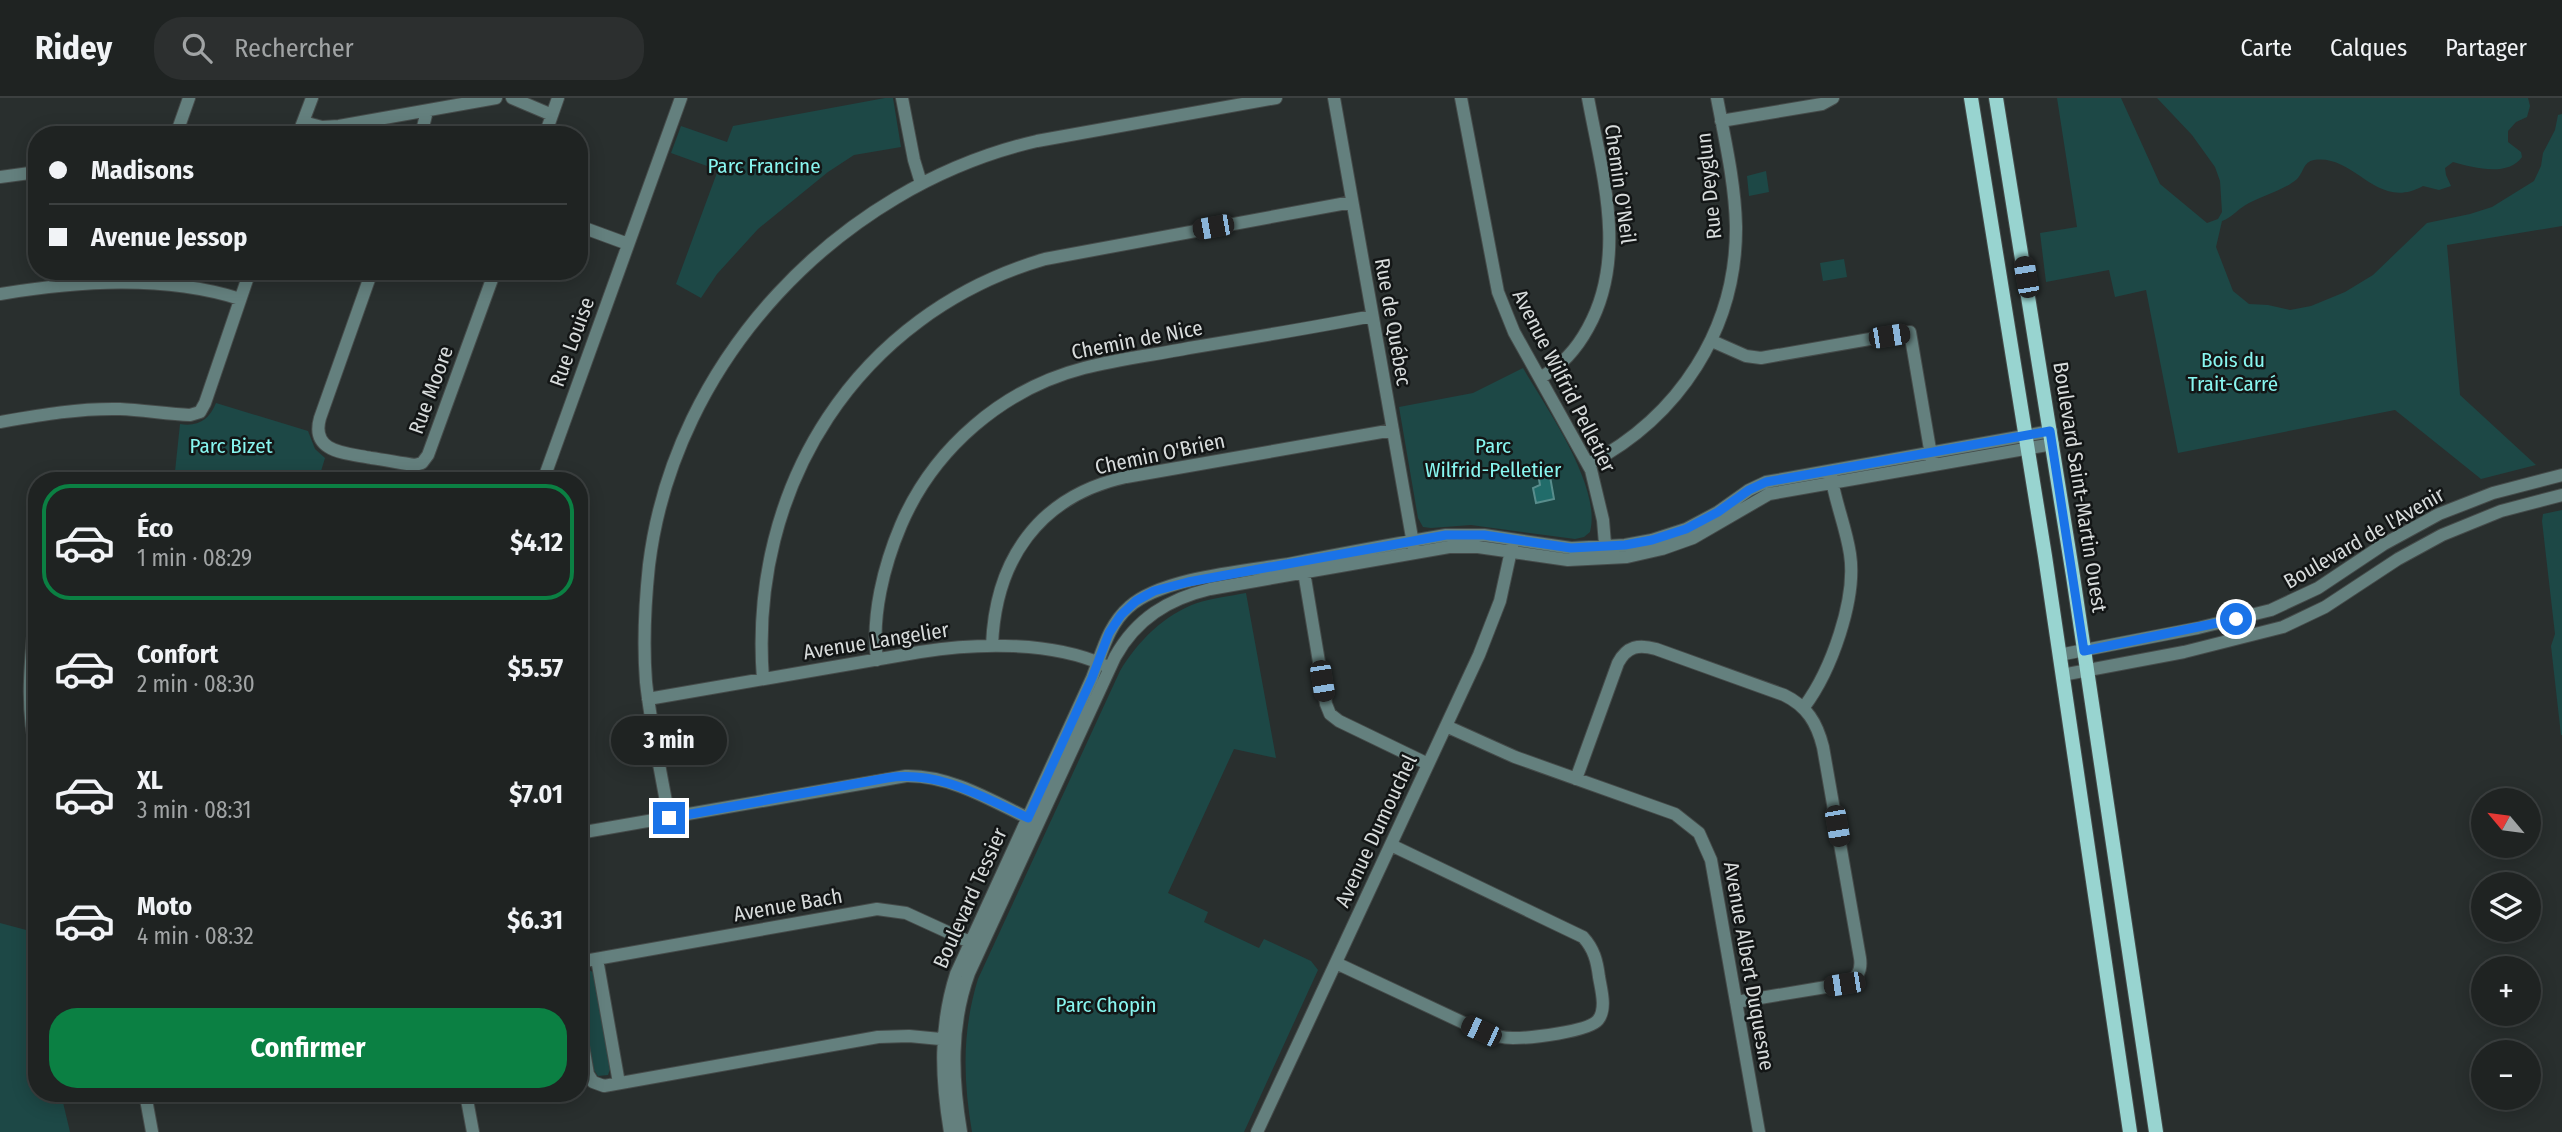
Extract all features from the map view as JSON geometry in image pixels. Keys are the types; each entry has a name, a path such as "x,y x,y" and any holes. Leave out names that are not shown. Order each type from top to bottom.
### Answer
{"main road":[{"path":"1971,98 2027,442 2130,1132"},
{"name":"Boulevard Saint-Martin Ouest","path":"1996,98 2052,437 2155,1132"}],"street":[{"path":"179,126 189,98"},
{"path":"302,126 312,98"},
{"path":"339,126 496,98"},
{"path":"512,98 552,115"},
{"path":"548,126 558,98"},
{"name":"Rue Louise","path":"546,472 681,98"},
{"path":"902,98 921,184"},
{"path":"669,818 649,699 645,640 652,548 673,466 706,392 748,330 800,271 847,230 921,184 980,159 1026,144 1276,98"},
{"name":"Rue de Québec","path":"1334,98 1414,547"},
{"name":"Avenue Wilfrid Pelletier","path":"1461,98 1494,281 1509,321 1589,464 1596,487 1606,553"},
{"name":"Chemin O'Neil","path":"1540,377 1561,364 1581,341 1600,303 1609,263 1610,221 1588,98"},
{"name":"Rue Deyglun","path":"1589,464 1625,442 1667,406 1690,378 1712,341 1728,293 1735,239 1733,195 1717,98"},
{"path":"1721,121 1822,104 1833,98"},
{"path":"423,126 427,111"},
{"path":"0,177 28,173"},
{"path":"763,679 761,622 764,583 775,532 792,483 808,448 836,405 869,365 908,330 939,307 973,288 1045,259 1352,202"},
{"path":"588,229 628,244"},
{"path":"0,294 104,280"},
{"path":"145,280 240,299"},
{"path":"0,422 46,414 94,410 142,410 190,415 200,411 247,280"},
{"name":"Rue Moore","path":"369,280 318,426 322,442 340,452 411,465 419,465 424,461 492,280"},
{"name":"Chemin de Nice","path":"877,660 877,628 883,582 903,521 936,466 962,437 991,412 1035,386 1083,368 1372,316"},
{"path":"1712,341 1746,356 1761,358 1910,332 1932,459"},
{"name":"Chemin O'Brien","path":"992,646 998,592 1014,555 1038,523 1078,493 1126,477 1393,429"},
{"name":"Boulevard Tessier","path":"950,1132 943,1080 949,1040 952,985 1033,821 1104,665 1109,633 1121,615 1136,601 1154,591 1197,580 1414,547 1571,548 1641,554 1673,546 1713,528 1763,497 1832,477 2052,437"},
{"name":"Boulevard de l'Avenir","path":"2059,655 2230,621 2283,606 2326,583 2402,534 2448,510 2501,490 2562,475"},
{"path":"1804,707 1844,623 1850,597 1850,552 1836,504 1832,477"},
{"name":"Boulevard de l'Avenir","path":"2062,675 2230,642 2283,627 2325,607 2398,559 2442,535 2501,511 2562,495"},
{"name":"Boulevard Tessier","path":"1104,665 1136,627 1154,612 1178,598 1414,547"},
{"name":"Avenue Dumouchel","path":"1257,1132 1488,632 1500,601 1512,547"},
{"path":"1304,572 1326,704 1330,714 1339,721 1428,764"},
{"name":"Avenue Langelier","path":"649,699 936,649 992,646 1051,651 1104,665"},
{"path":"1576,779 1618,663 1623,654 1631,648 1640,646 1656,649 1784,695 1804,707 1815,722 1823,747 1861,968 1856,977 1847,984 1736,1002"},
{"name":"Avenue Albert Duquesne","path":"1446,726 1489,746 1675,814 1699,833 1711,860 1759,1132"},
{"path":"588,832 887,778 914,776 949,782 1033,821"},
{"path":"1336,963 1499,1037 1518,1038 1578,1029 1592,1025 1600,1016 1602,1002 1595,955 1583,937 1391,845"},
{"name":"Avenue Bach","path":"588,960 877,909 906,913 974,944"},
{"path":"597,959 619,1083"},
{"path":"588,1066 591,1080 598,1085 870,1038 909,1036 949,1040"},
{"name":"Boulevard Tessier","path":"949,1040 961,1132"},
{"path":"146,1102 152,1132"},
{"path":"467,1102 473,1132"}],"green space":[{"name":"Parc Francine","path":"893,98 901,147 854,155 828,172 758,229 717,274 701,298 676,284 718,170 671,153 681,126 727,142 733,126"},
{"name":"Bois du Trait-Carré","path":"2057,98 2121,98 2160,184 2207,223 2218,219 2222,212 2220,181 2215,167 2192,135 2157,98 2528,98 2530,106 2527,117 2516,122 2508,131 2508,142 2521,152 2522,157 2508,167 2490,169 2453,162 2445,168 2451,186 2439,190 2423,186 2407,192 2392,192 2379,188 2342,165 2329,160 2314,160 2308,163 2292,183 2250,203 2222,221 2216,247 2233,291 2249,304 2290,310 2311,306 2345,292 2373,275 2427,223 2492,207 2534,181 2543,153 2555,130 2558,115 2562,114 2562,226 2447,245 2460,395 2536,465 2481,479 2395,410 2178,453 2146,290 2115,297 2109,270 2046,282 2040,233 2077,227"},
{"path":"1766,171 1769,192 1749,196 1747,176"},
{"path":"1844,259 1847,277 1823,281 1820,263"},
{"name":"Parc Wilfrid-Pelletier","path":"1523,368 1580,470 1592,513 1590,532 1575,539 1471,525 1423,527 1418,518 1399,407 1473,393"},
{"name":"Parc Bizet","path":"216,403 308,431 315,449 325,458 321,472 175,472 180,424 197,423 210,414"},
{"path":"2562,510 2561,735 2551,646 2555,634 2542,521 2543,514"},
{"name":"Parc Chopin","path":"1246,593 1276,758 1234,749 1168,893 1208,912 1204,922 1259,948 1264,939 1311,961 1318,970 1244,1132 972,1132 966,1055 969,1017 978,979 1120,671 1143,640 1174,614 1197,603"},
{"path":"0,923 28,930 28,1102 63,1102 70,1132 0,1132"},
{"path":"588,970 593,972 610,1069 608,1075 598,1076 594,1070 588,1036"}],"shaded area":[{"path":"1548,465 1554,499 1536,503 1533,488 1540,485 1537,468"}],"route":[{"path":"669,818 897,776 914,776 949,782 1028,818 1092,678 1112,627 1130,605 1154,591 1197,580 1446,535 1484,535 1583,549 1652,540 1697,524 1766,482 2050,431 2084,651 2236,619"}]}
